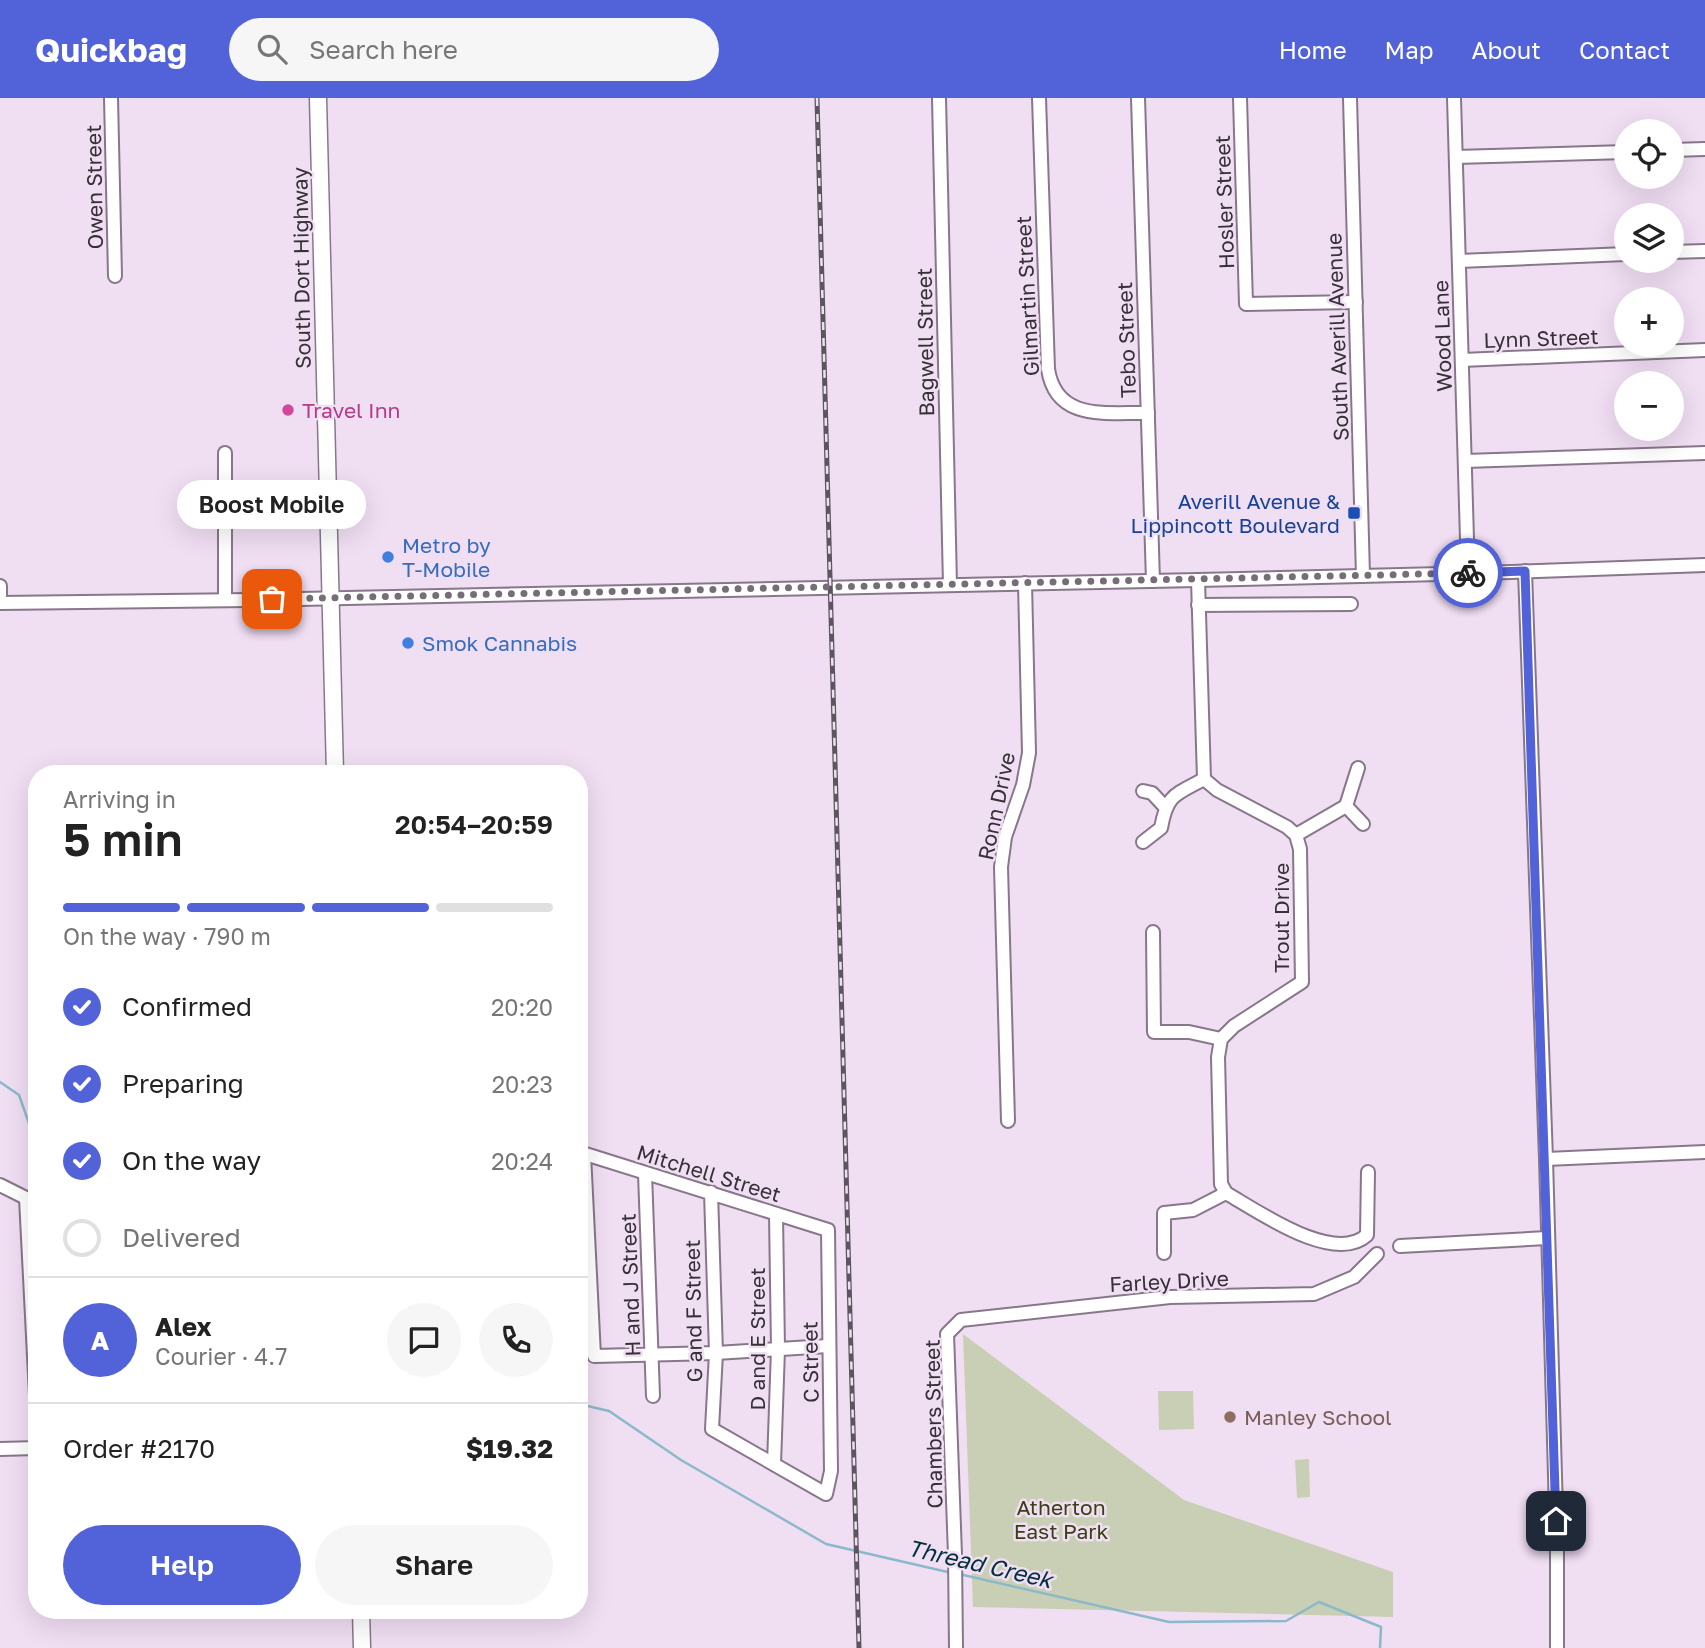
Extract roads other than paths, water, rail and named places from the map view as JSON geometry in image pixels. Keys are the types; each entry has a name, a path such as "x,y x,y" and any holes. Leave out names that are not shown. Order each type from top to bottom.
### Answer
{"main road":[{"name":"South Dort Highway","path":"318,98 335,765"},
{"path":"361,1619 362,1648"}],"street":[{"name":"Owen Street","path":"111,98 115,276"},
{"name":"Bagwell Street","path":"939,98 950,585"},
{"name":"Gilmartin Street","path":"1039,98 1048,369 1051,385 1060,397 1078,408 1096,413 1148,413"},
{"name":"Tebo Street","path":"1138,98 1153,580"},
{"name":"Hosler Street","path":"1240,98 1246,304 1356,302"},
{"name":"South Averill Avenue","path":"1350,98 1363,576"},
{"name":"Wood Lane","path":"1454,98 1468,573"},
{"path":"1684,150 1705,149"},
{"path":"1456,158 1614,152"},
{"path":"1684,252 1705,251"},
{"path":"1459,261 1614,255"},
{"name":"Lynn Street","path":"1462,360 1705,350"},
{"path":"225,453 225,600"},
{"path":"1465,461 1705,453"},
{"path":"0,586 0,603 1198,580 1705,565"},
{"path":"1525,571 1546,1159 1557,1546 1557,1648"},
{"path":"1143,842 1161,828 1167,803 1204,779 1198,580"},
{"name":"Ronn Drive","path":"1007,1121 1001,867 1005,837 1023,785 1029,753 1025,583"},
{"path":"1198,606 1351,604"},
{"path":"1296,835 1346,806 1358,768"},
{"name":"Trout Drive","path":"1204,779 1217,790 1287,827 1296,835 1300,849 1302,982 1234,1026 1221,1039"},
{"path":"1143,791 1152,793 1167,803"},
{"path":"1346,806 1363,824"},
{"path":"1153,932 1154,1032 1189,1032 1221,1039 1218,1057 1221,1184 1226,1194 1294,1231 1323,1243 1341,1245 1359,1242 1367,1235 1368,1172"},
{"path":"1546,1159 1705,1152"},
{"name":"Mitchell Street","path":"588,1155 828,1230"},
{"name":"H and J Street","path":"645,1173 653,1396"},
{"path":"0,1185 26,1198 28,1237"},
{"name":"G and F Street","path":"711,1192 716,1353 712,1429 774,1464"},
{"path":"1164,1253 1164,1213 1193,1210 1226,1194"},
{"name":"D and E Street","path":"774,1464 778,1349 776,1214"},
{"name":"C Street","path":"774,1464 826,1494 831,1471 828,1230"},
{"path":"1400,1246 1547,1238"},
{"name":"Farley Drive","path":"953,1325 961,1320 1170,1297 1314,1294 1354,1276 1377,1254"},
{"path":"588,1262 594,1356 716,1353 828,1346"},
{"name":"Chambers Street","path":"953,1325 947,1334 956,1648"},
{"path":"0,1449 28,1448"}],"waterway":[{"name":"Thread Creek","path":"0,1082 19,1095 28,1120"},
{"name":"Thread Creek","path":"588,1406 609,1411 681,1460 826,1544 952,1573"},
{"name":"Thread Creek","path":"959,1574 1169,1622 1286,1621 1319,1602 1381,1627 1380,1648"}],"railway":[{"path":"817,98 859,1648"}],"place":[{"name":"Travel Inn","path":"288,410"},
{"name":"Averill Avenue & Lippincott Boulevard","path":"1354,513"},
{"name":"Metro by T-Mobile","path":"388,557"},
{"name":"Boost Mobile","path":"272,599"},
{"name":"Smok Cannabis","path":"408,643"},
{"name":"Manley School","path":"1230,1417"}],"park label":[{"name":"Atherton East Park","path":"1061,1519"}]}
